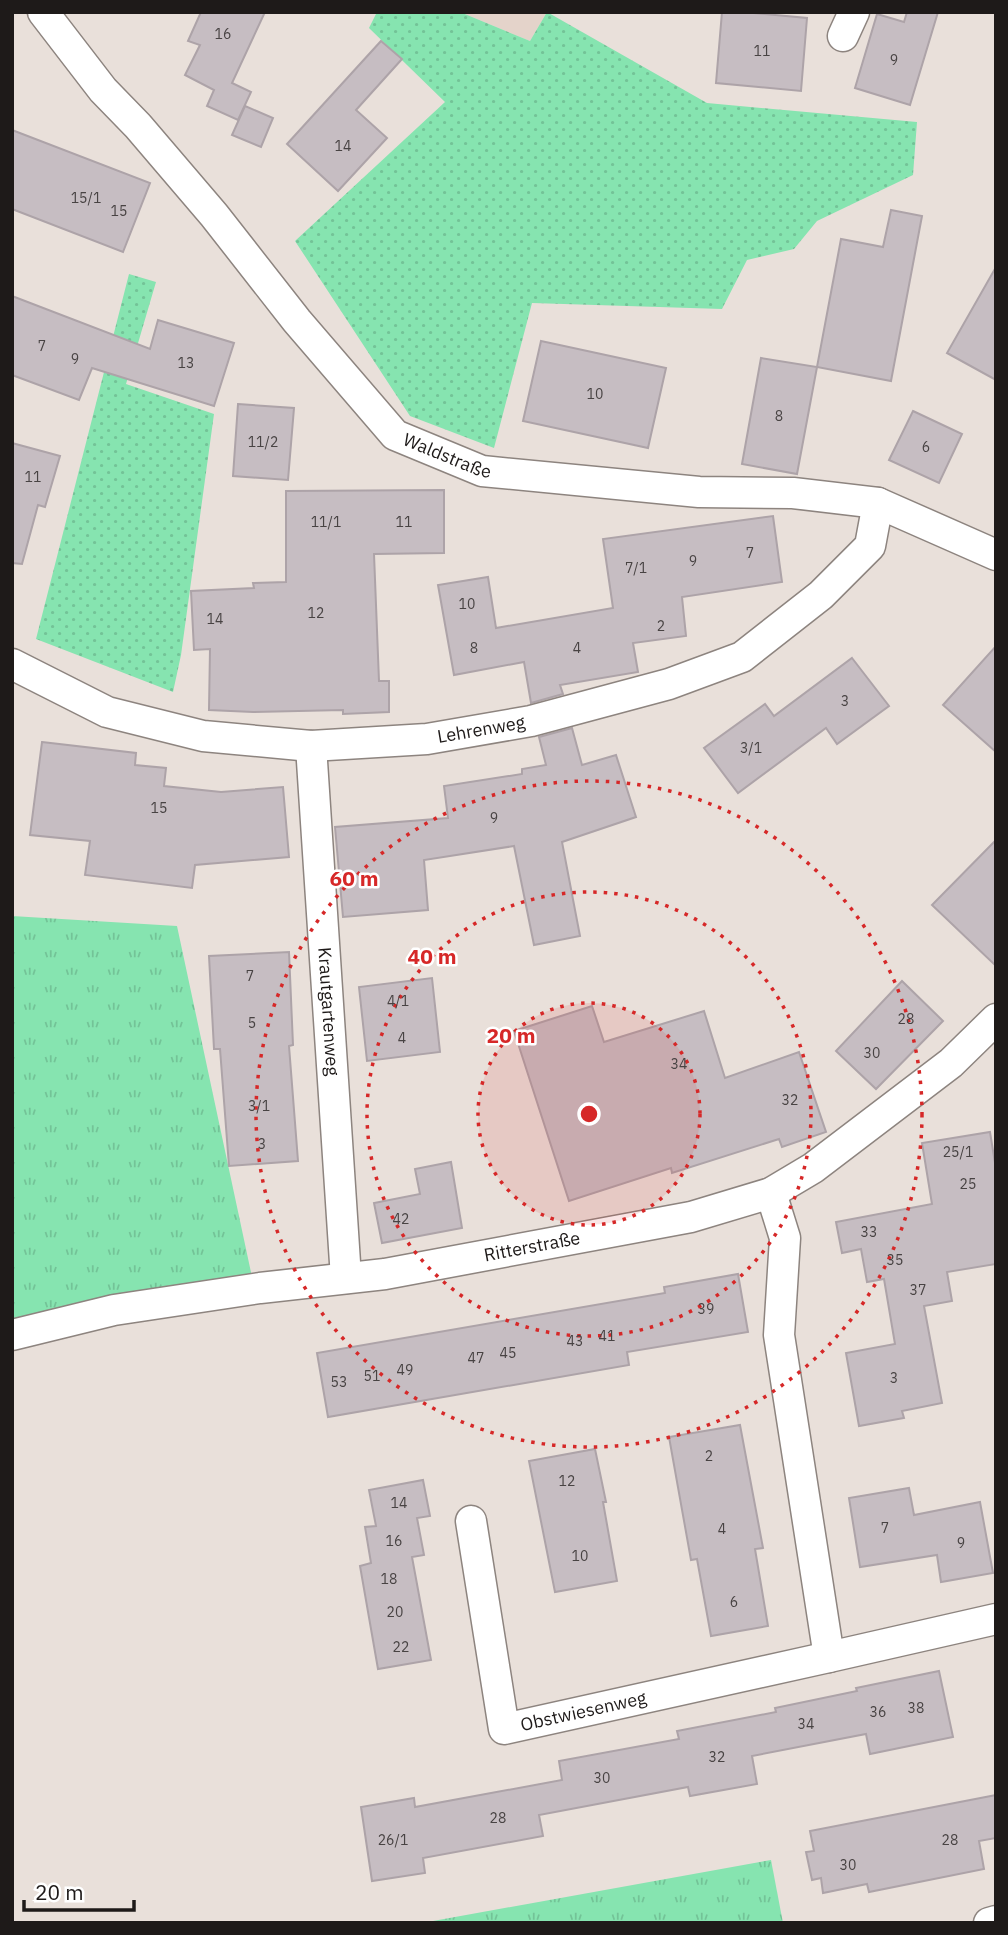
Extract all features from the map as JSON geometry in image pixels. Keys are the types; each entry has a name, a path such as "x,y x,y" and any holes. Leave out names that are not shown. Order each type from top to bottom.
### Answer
{"street":[{"name":"Waldstraße","path":"43,12 103,90 197,195 297,321 395,435 482,471 699,492 793,493 878,503 996,555"},
{"name":"Lehrenweg","path":"12,664 107,712 203,736 311,746 427,739 531,721 669,684 742,657 821,595 870,545 878,503"},
{"name":"Krautgartenweg","path":"311,746 346,1278"},
{"name":"Ritterstraße","path":"12,1335 114,1310 260,1288 385,1274 691,1217 771,1192 813,1168 951,1063 996,1019"},
{"path":"771,1192 785,1238 779,1335 829,1657"},
{"name":"Obstwiesenweg","path":"471,1521 504,1729 996,1619"},
{"path":"989,1923 996,1921"}],"shaded area":[{"path":"460,12 547,12 530,41"}],"green space":[{"path":"377,12 460,12 530,41 547,12 707,103 917,122 913,175 817,221 794,249 747,260 722,309 532,303 494,448 410,416 295,241 445,102 369,28"},
{"path":"129,274 156,282 126,384 214,414 181,655 173,692 36,639"},
{"path":"12,916 177,926 252,1277 112,1296 12,1320"},
{"path":"771,1860 783,1923 422,1923"}],"building":[{"path":"201,12 265,12 232,83 251,92 238,120 207,106 214,90 185,75 200,45 188,41"},
{"path":"722,12 807,18 801,91 716,83"},
{"path":"907,12 938,12 910,105 855,88 877,14 904,22"},
{"path":"381,41 402,59 356,110 387,138 338,191 287,144"},
{"path":"245,106 273,118 261,147 232,135"},
{"path":"12,130 150,183 123,252 12,209"},
{"path":"891,210 922,216 891,381 817,367 841,239 883,247"},
{"path":"996,267 996,380 947,353"},
{"path":"12,296 150,349 158,320 234,343 214,406 92,368 79,400 12,375"},
{"path":"541,341 666,368 648,448 523,421"},
{"path":"761,358 817,367 797,474 742,464"},
{"path":"238,404 294,408 288,480 233,476"},
{"path":"913,411 962,434 939,483 889,460"},
{"path":"12,443 60,456 45,507 38,505 22,564 12,563"},
{"path":"444,490 444,553 374,554 379,681 389,681 389,712 343,714 343,710 209,710 210,649 194,650 191,591 254,588 253,583 286,582 286,491"},
{"path":"773,516 782,582 682,597 686,636 633,643 638,672 560,685 563,694 531,703 524,662 454,675 438,585 488,577 496,628 613,608 603,539"},
{"path":"996,646 996,752 943,705"},
{"path":"852,658 889,706 837,744 826,728 738,793 704,748 765,704 774,716"},
{"path":"572,728 582,765 616,755 636,817 562,842 580,936 534,945 514,846 424,860 428,910 343,917 335,827 448,818 444,786 522,774 522,769 546,765 539,737"},
{"path":"42,742 136,753 135,765 166,768 164,786 221,792 283,787 289,857 195,865 192,888 85,875 90,841 30,835"},
{"path":"996,840 996,966 932,905"},
{"path":"289,952 293,1045 289,1046 298,1161 229,1166 220,1049 214,1049 209,956"},
{"path":"432,978 440,1052 367,1061 359,987"},
{"path":"902,981 943,1021 876,1089 836,1051"},
{"path":"592,1006 604,1042 704,1011 725,1078 799,1052 826,1132 782,1147 779,1139 672,1173 671,1168 569,1201 514,1031"},
{"path":"990,1132 996,1169 996,1264 947,1272 952,1301 924,1306 942,1403 902,1411 904,1418 859,1426 846,1353 895,1344 884,1279 867,1282 861,1249 842,1253 836,1222 932,1204 922,1143"},
{"path":"451,1162 462,1228 382,1243 374,1203 420,1194 415,1169"},
{"path":"738,1274 748,1332 627,1352 629,1365 328,1417 317,1353 665,1293 664,1287"},
{"path":"740,1425 763,1548 755,1549 768,1626 711,1636 697,1559 691,1560 669,1437"},
{"path":"595,1449 606,1502 603,1502 617,1581 555,1592 529,1461"},
{"path":"423,1480 430,1516 417,1518 424,1555 412,1557 431,1660 378,1669 360,1566 371,1563 365,1527 376,1526 369,1490"},
{"path":"909,1488 914,1515 980,1502 993,1573 941,1582 937,1555 860,1567 849,1498"},
{"path":"939,1671 953,1737 870,1754 866,1734 752,1756 757,1784 690,1796 688,1787 539,1815 543,1836 423,1858 425,1873 372,1881 361,1807 414,1798 415,1807 562,1780 559,1761 679,1739 677,1731 776,1712 775,1708"},
{"path":"996,1795 996,1838 979,1841 984,1869 869,1892 867,1884 823,1893 821,1878 812,1880 806,1852 814,1851 810,1831"}]}
